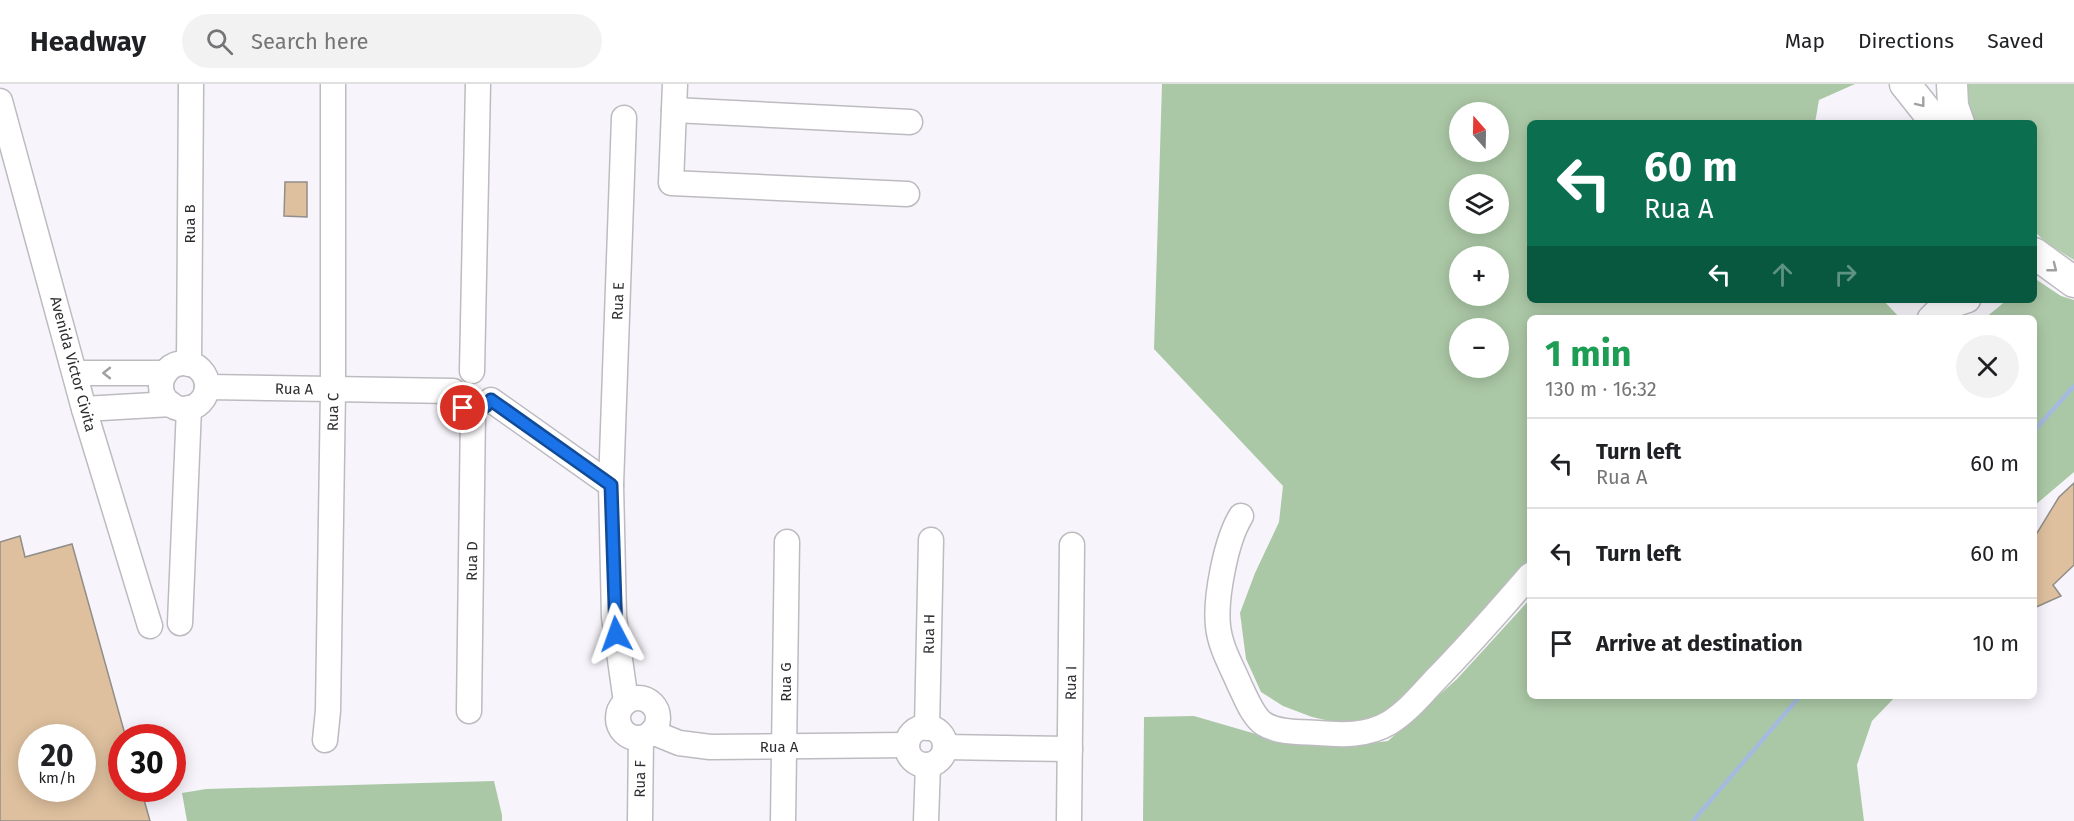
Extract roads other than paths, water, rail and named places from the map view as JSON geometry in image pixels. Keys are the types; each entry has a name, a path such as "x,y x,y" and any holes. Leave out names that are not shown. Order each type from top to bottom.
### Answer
{"main road":[{"path":"1905,84 1934,120"},
{"path":"1953,84 1953,106 1958,120"},
{"path":"2037,255 2074,282"}],"street":[{"name":"Rua B","path":"189,364 191,84"},
{"name":"Rua C","path":"325,740 328,711 333,390 333,84"},
{"path":"472,371 478,84"},
{"path":"675,84 671,183 907,194"},
{"name":"Avenida Victor Civita","path":"0,101 84,409 150,626"},
{"path":"674,110 910,122"},
{"name":"Rua E","path":"611,485 624,118"},
{"path":"1933,315 1938,310 1959,303"},
{"path":"84,409 180,406 200,402 207,387 204,375 189,364 176,364 165,373 161,385 164,397 180,406"},
{"path":"482,406 493,389 488,378 484,374 472,371 461,375 453,391 458,405 482,406 611,485"},
{"path":"76,373 165,373"},
{"name":"Rua A","path":"207,387 453,391"},
{"path":"180,406 180,624"},
{"name":"Rua D","path":"469,711 482,406"},
{"name":"Rua A","path":"611,485 614,617 626,702 618,713 620,726 628,735 646,735 710,747 907,745"},
{"path":"1241,516 1233,529 1226,557 1218,607 1218,626 1230,664 1256,715 1264,724 1280,729 1341,735 1366,732 1388,724 1408,708 1456,659 1527,578"},
{"name":"Rua H","path":"927,728 931,540"},
{"name":"Rua G","path":"783,821 787,542"},
{"name":"Rua I","path":"1069,821 1072,545"},
{"path":"927,728 933,729 942,736 945,747 938,761 922,765 913,760 907,750 907,745 912,734 927,728"},
{"name":"Rua F","path":"640,821 646,735"},
{"path":"945,747 1070,749"},
{"path":"926,821 928,765"}],"waterway":[{"path":"2037,428 2074,386"},
{"path":"1693,821 1797,699"}]}
